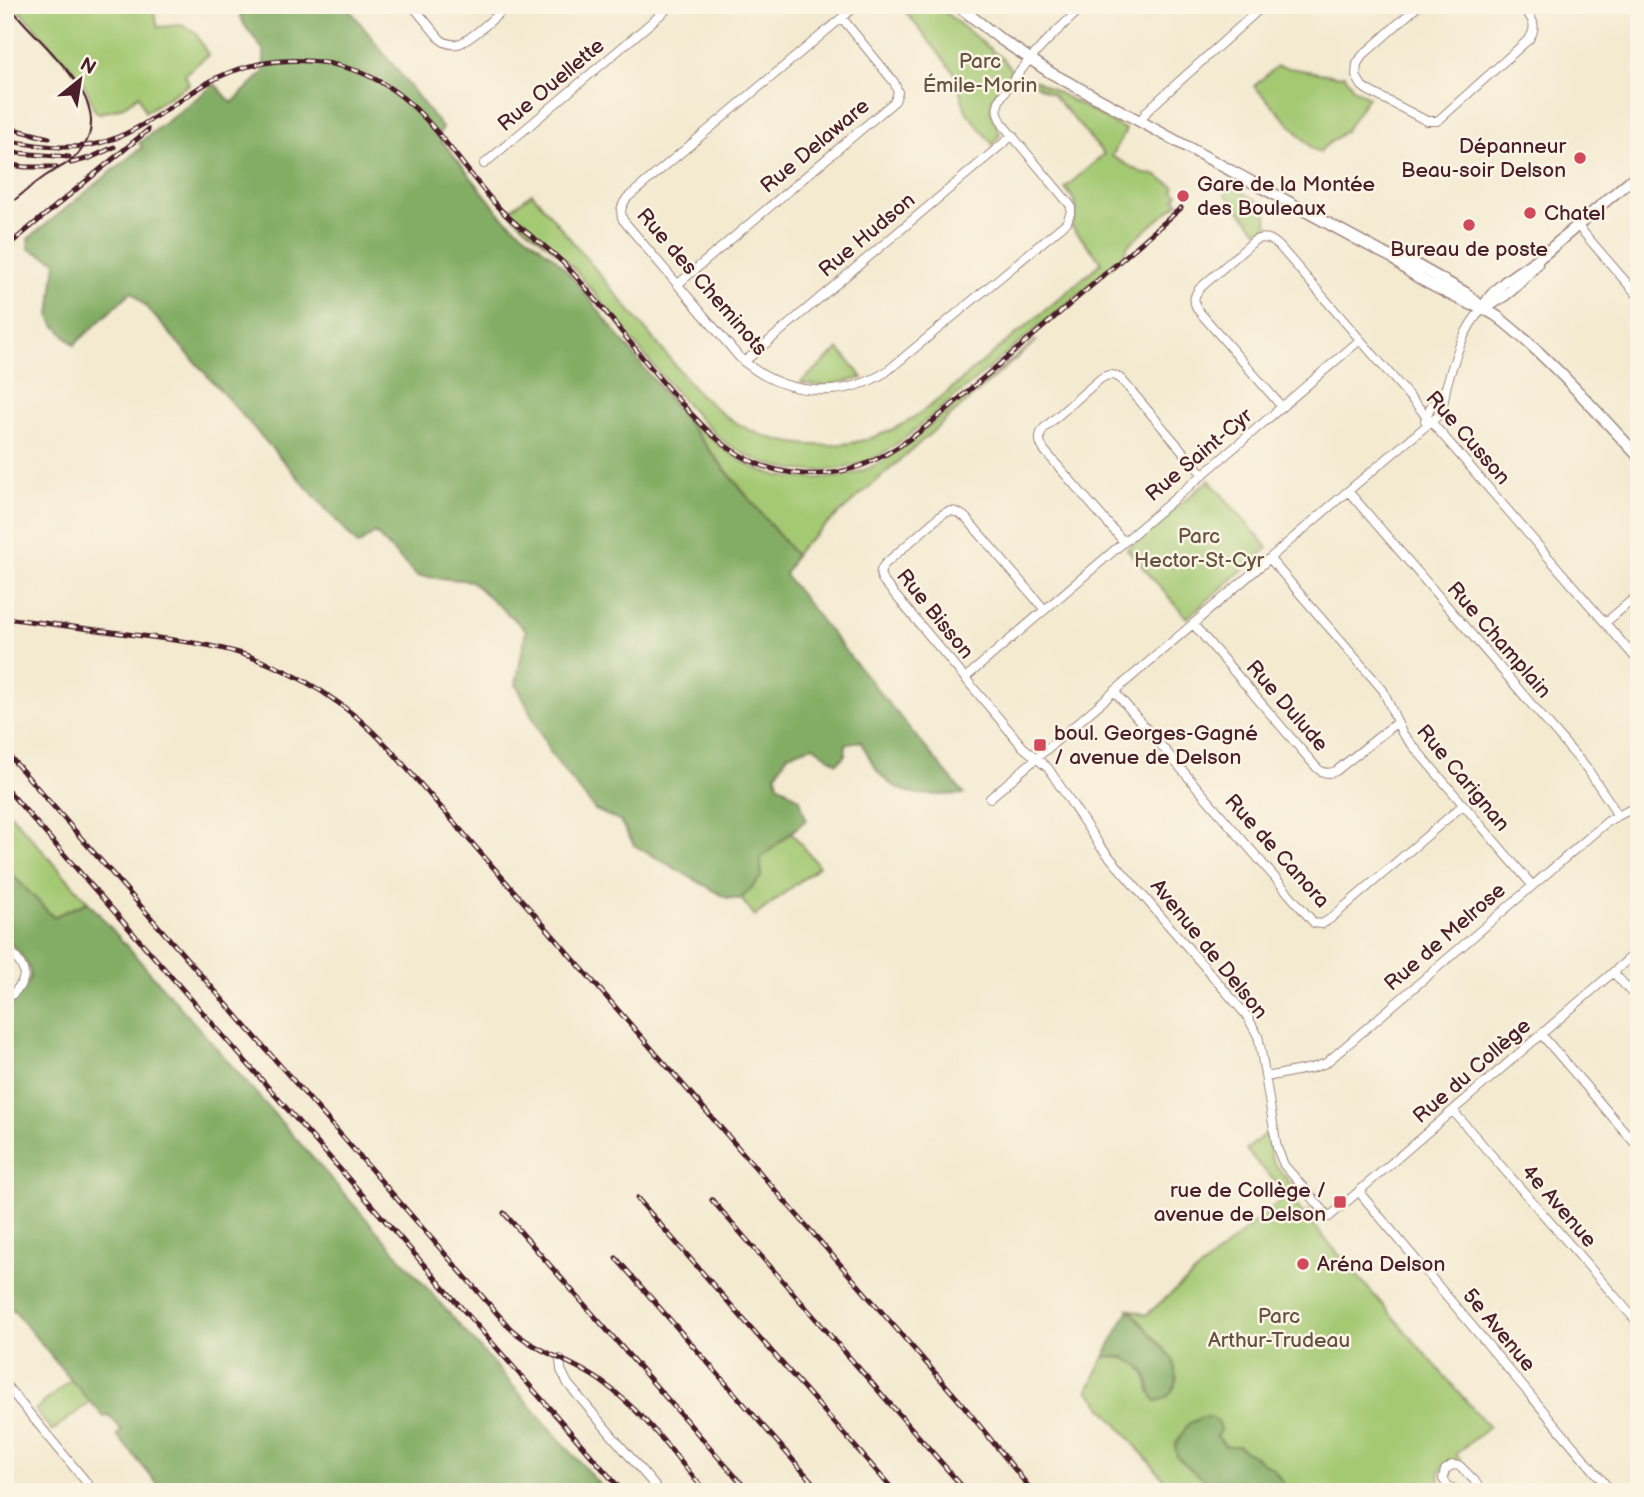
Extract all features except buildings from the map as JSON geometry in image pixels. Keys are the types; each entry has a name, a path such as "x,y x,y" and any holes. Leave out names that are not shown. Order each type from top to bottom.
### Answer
{"street":[{"path":"412,5 440,39 453,44 467,40 508,5"},
{"name":"Rue Ouellette","path":"484,163 672,5"},
{"name":"Rue des Cheminots","path":"858,5 624,202 621,212 623,219 744,362 778,383 801,389 834,390 867,382 896,365 1070,217 1071,206 1001,120 997,108 1001,96 1029,59"},
{"path":"957,5 1029,59 1078,88 1393,258 1413,264 1466,292 1551,364 1639,457"},
{"path":"1029,59 1085,5"},
{"path":"1140,122 1147,111 1264,5"},
{"path":"1419,5 1362,56 1357,64 1356,76 1367,90 1432,122 1441,118 1529,39 1535,28 1534,22 1521,5"},
{"name":"Rue Delaware","path":"678,284 895,101 898,92 894,82 842,18"},
{"name":"Rue Hudson","path":"744,362 1013,135"},
{"path":"990,798 1421,429 1429,419 1441,412 1446,387 1466,331 1488,297 1515,274 1545,254 1639,173"},
{"path":"1577,225 1639,297"},
{"name":"Rue Cusson","path":"1282,407 1194,303 1195,293 1199,289 1260,238 1269,238 1276,243 1639,662"},
{"name":"Rue Saint-Cyr","path":"965,678 1360,340"},
{"path":"1124,542 1044,450 1040,441 1044,428 1100,379 1115,375 1122,380 1203,475"},
{"name":"Rue Champlain","path":"1348,491 1588,770 1617,816"},
{"name":"Rue Bisson","path":"1037,758 1026,749 965,678 880,574 886,563 949,510 963,515 1045,610"},
{"name":"Rue Carignan","path":"1270,559 1383,690 1402,733 1532,885"},
{"path":"1605,623 1639,594"},
{"name":"Rue Dulude","path":"1194,624 1324,773 1336,771 1396,723"},
{"name":"Rue de Canora","path":"1114,691 1314,923 1322,924 1331,919 1463,805"},
{"name":"Avenue de Delson","path":"1037,758 1048,768 1100,846 1247,1016 1258,1036 1280,1157 1329,1217"},
{"name":"Rue de Melrose","path":"1266,1077 1326,1063 1608,821 1639,805"},
{"path":"5,945 20,963 24,976 19,988 5,1001"},
{"name":"Rue du Collège","path":"1329,1217 1639,950"},
{"path":"1614,972 1639,1001"},
{"path":"1541,1034 1639,1148"},
{"name":"4e Avenue","path":"1453,1111 1639,1324"},
{"name":"5e Avenue","path":"1359,1192 1612,1492"},
{"path":"560,1359 561,1370 568,1384 660,1492"},
{"path":"5,1384 88,1484 90,1492"}],"green space":[{"path":"14,5 152,5 158,27 182,25 195,32 208,55 185,74 189,84 145,112 139,95 120,108 98,113 93,108 81,78"},
{"path":"252,5 346,5 443,129 437,135 502,216 556,259 572,277 795,555 785,575 964,794 919,794 898,788 880,774 860,741 846,744 845,755 837,763 813,746 788,754 776,774 778,784 800,799 806,820 761,858 761,877 741,899 727,898 634,845 620,821 595,810 551,754 516,684 526,630 471,581 417,576 375,533 358,545 132,291 74,345 53,323 50,316 56,261 29,249 28,239 142,147 139,143 215,84 232,103 264,72 264,51 240,16"},
{"name":"Parc Émile-Morin","path":"900,5 936,5 1003,59 1012,71 992,101 992,115 1000,134 993,145 966,111 954,72"},
{"path":"1277,66 1345,75 1352,87 1368,97 1345,131 1320,153 1312,148 1254,86"},
{"path":"1025,79 1037,81 1126,130 1112,156 1175,187 1173,191 1178,194 1175,199 1179,202 1128,245 1122,258 904,439 873,459 850,467 795,470 759,461 726,443 702,422 667,383 576,271 509,211 532,193 699,394 728,418 747,429 789,442 834,445 856,442 897,427 921,412 1102,262 1071,226 1076,215 1076,206 1065,188 1104,154 1053,95"},
{"path":"1218,181 1261,203 1267,214 1268,229 1257,230 1225,194 1231,188"},
{"path":"1037,340 795,555 650,376 704,432 751,466 785,477 845,476 864,470 893,455"},
{"path":"839,349 863,378 824,386 800,383"},
{"name":"Parc Hector-St-Cyr","path":"1209,480 1268,548 1187,618 1127,549"},
{"path":"5,808 88,902 53,917 5,867"},
{"path":"791,832 819,866 755,916 741,899 761,877 761,858"},
{"path":"5,867 53,917 88,902 606,1492 164,1492 117,1435 122,1430 108,1414 104,1417 5,1300 5,1008 25,988 30,973 5,937"},
{"name":"Parc Arthur-Trudeau","path":"1267,1132 1273,1161 1290,1183 1290,1189 1295,1195 1291,1199 1304,1215 1310,1210 1315,1212 1318,1219 1314,1226 1489,1427 1456,1454 1463,1463 1452,1461 1443,1468 1439,1476 1441,1484 1450,1492 1295,1492 1286,1487 1273,1469 1238,1446 1226,1446 1217,1436 1218,1421 1207,1480 1223,1482 1235,1492 1175,1492 1088,1390 1104,1357 1122,1358 1135,1363 1144,1373 1150,1390 1173,1359 1129,1309 1146,1315 1287,1195 1246,1150"},
{"path":"1129,1309 1173,1359 1177,1382 1166,1398 1155,1401 1147,1375 1141,1367 1123,1357 1104,1357"},
{"path":"71,1380 91,1401 52,1431 35,1410"},
{"path":"1202,1417 1211,1417 1218,1421 1220,1431 1217,1436 1225,1446 1238,1446 1273,1469 1286,1487 1295,1492 1235,1492 1223,1482 1207,1480 1196,1474 1177,1457 1175,1446 1188,1424"}],"tram line":[{"path":"5,208 75,157 88,138 91,124 84,95 75,81 8,5"}],"railway":[{"path":"5,140 69,147 107,141 144,124 202,86 238,69 258,64 298,60 338,65 357,71 400,95 418,111 497,206 569,269 667,388 712,435 739,455 762,466 805,474 849,470 879,458 910,439 1181,208"},
{"path":"5,127 49,138"},
{"path":"5,248 148,130"},
{"path":"71,163 114,147"},
{"path":"5,152 69,157"},
{"path":"5,164 56,167"},
{"path":"5,618 205,645 263,661 322,692 374,732 963,1405 1033,1492"},
{"path":"5,751 509,1327 531,1343 590,1374 617,1393 657,1434 706,1492"},
{"path":"5,787 623,1492"},
{"path":"637,1198 895,1492"},
{"path":"712,1200 967,1492"},
{"path":"504,1213 749,1492"},
{"path":"616,1258 821,1492"}],"place":[{"name":"Dépanneur Beau-soir Delson","path":"1580,158"},
{"name":"Gare de la Montée des Bouleaux","path":"1183,196"},
{"name":"Chatel","path":"1530,213"},
{"name":"Bureau de poste","path":"1469,225"},
{"name":"boul. Georges-Gagné / avenue de Delson","path":"1040,745"},
{"name":"rue de Collège / avenue de Delson","path":"1340,1202"},
{"name":"Aréna Delson","path":"1303,1264"}]}
